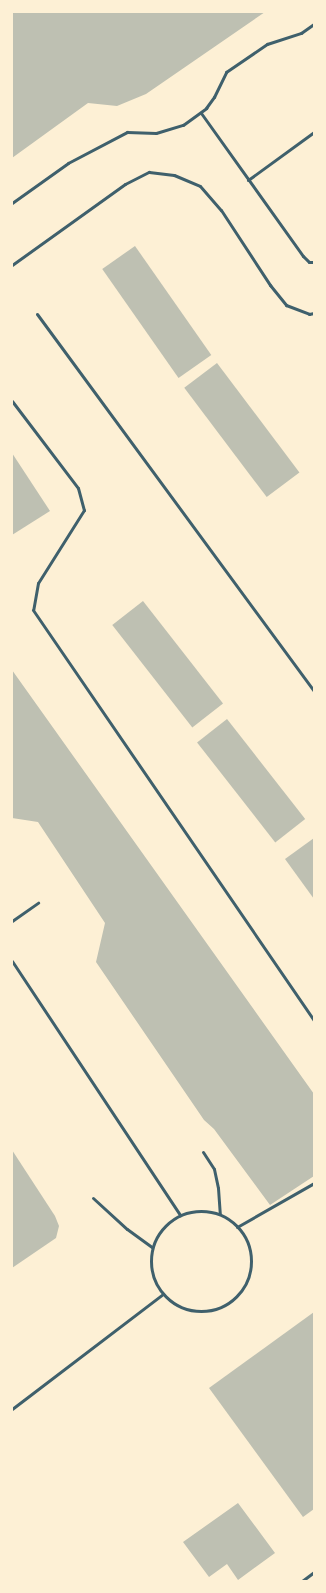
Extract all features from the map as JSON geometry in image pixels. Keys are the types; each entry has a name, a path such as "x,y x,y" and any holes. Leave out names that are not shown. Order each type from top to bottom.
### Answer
{"lane":[{"path":"12,203 68,163 127,132 148,134 170,130 183,125 201,113 214,97 226,72 267,44 302,33 314,24"},
{"path":"201,113 303,256 309,262 314,262"},
{"path":"248,180 314,132"},
{"path":"12,265 125,184 149,172 174,175 200,186 216,204 270,285 286,305 309,314 314,312"},
{"path":"37,314 314,691"},
{"path":"12,401 78,488 84,510 38,583 33,610 314,1020"},
{"path":"12,921 38,903"},
{"path":"12,961 180,1215"},
{"path":"203,1152 214,1169 218,1188 220,1214"},
{"path":"238,1227 314,1183"},
{"path":"94,1198 127,1229 152,1247"},
{"path":"193,1211 207,1211 220,1214 230,1219 245,1236 250,1248 251,1260 246,1284 238,1295 229,1302 207,1311 183,1308 172,1302 163,1294 156,1283 151,1270 152,1247 163,1228 180,1215 193,1211"},
{"path":"12,1409 163,1294"},
{"path":"302,1581 314,1572"}],"building":[{"path":"12,12 265,12 146,94 117,106 88,103 12,158"},
{"path":"135,246 211,355 179,378 102,269"},
{"path":"217,363 299,472 267,497 184,388"},
{"path":"12,453 50,511 12,535"},
{"path":"143,601 223,703 192,727 112,625"},
{"path":"12,670 314,1094 314,1176 270,1205 214,1129 204,1120 96,962 105,923 38,822 12,818"},
{"path":"227,719 305,819 275,842 197,742"},
{"path":"314,838 314,899 285,859"},
{"path":"12,1150 55,1216 59,1226 56,1238 12,1268"},
{"path":"314,1312 314,1509 303,1517 209,1388"},
{"path":"238,1503 275,1553 238,1580 227,1564 209,1577 183,1542"}]}
